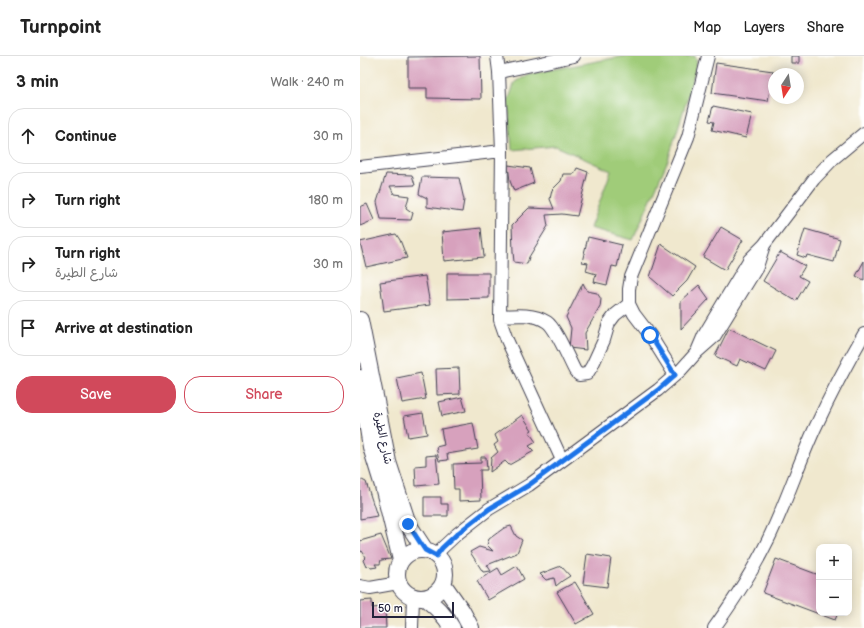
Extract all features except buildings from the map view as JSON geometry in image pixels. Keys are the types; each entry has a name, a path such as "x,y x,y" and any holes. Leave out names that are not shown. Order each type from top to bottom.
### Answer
{"main road":[{"name":"شارع الطيرة","path":"360,320 388,462 408,524 431,553"},
{"name":"شارع الطيرة","path":"360,378 371,447 383,486 401,560"},
{"path":"419,598 434,595 441,588 445,579 445,570 441,561 431,553 416,550 407,554 401,560 397,569 396,579 400,588 407,594 419,598 439,610 448,620 452,628"},
{"path":"443,584 462,611 471,628"}],"street":[{"path":"497,56 502,151 500,320 507,340 562,460"},
{"path":"499,72 574,56"},
{"path":"675,375 650,335 634,314 629,304 629,289 631,277 688,137 708,56"},
{"path":"431,553 442,548 489,509 529,485 658,390 675,375 696,352 749,260 764,245 814,179 833,159 864,133"},
{"path":"360,167 502,151"},
{"path":"500,316 524,315 547,322 553,329 575,371 579,375 583,375 587,374 592,366 604,340 609,323 615,314 629,304"},
{"path":"714,628 752,571 768,541 817,423 836,384 864,334"},
{"path":"360,586 370,588 398,583"},
{"path":"412,628 419,598"}],"green space":[{"path":"625,56 695,56 697,63 668,160 633,240 590,228 611,171 556,146 512,150 508,101 515,82 528,74"}],"route":[{"path":"408,524 425,550 436,556 457,534 489,509 529,485 658,390 675,375 650,335"}]}
